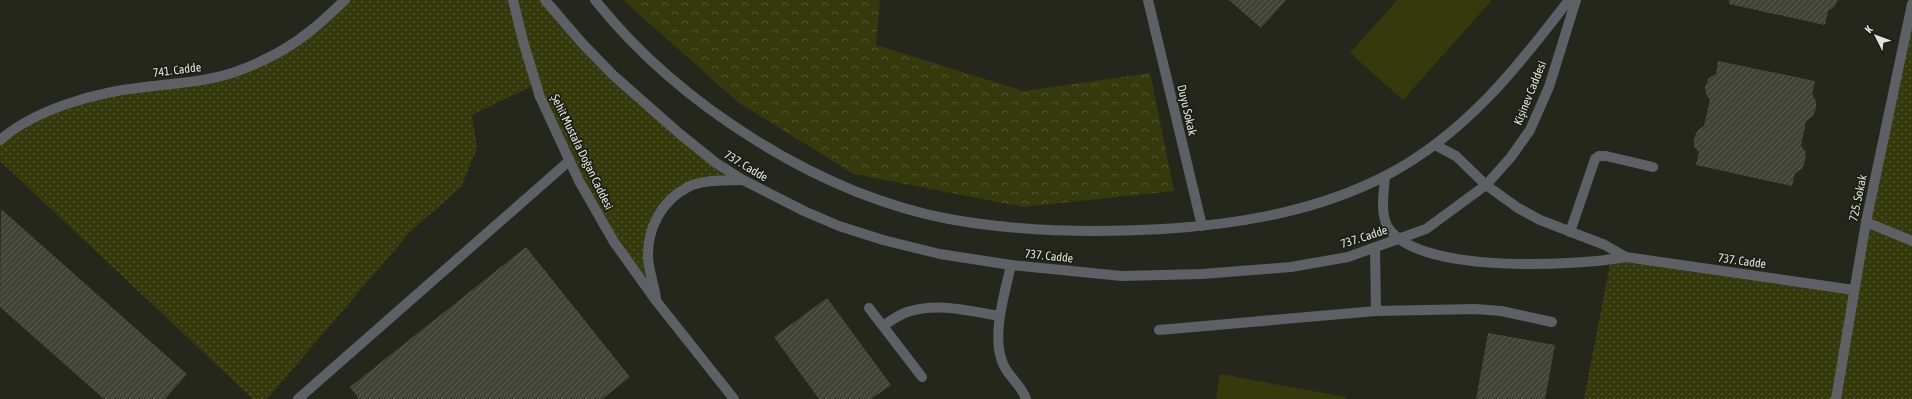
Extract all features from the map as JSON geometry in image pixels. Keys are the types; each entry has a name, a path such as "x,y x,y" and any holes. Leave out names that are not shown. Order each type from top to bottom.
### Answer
{"street":[{"name":"741. Cadde","path":"0,140 12,129 56,108 97,94 146,87 191,83 234,72 271,56 308,33 345,0"},
{"name":"Şehit Mustafa Doğan Caddesi","path":"513,0 523,41 540,97 569,160 614,242 657,302 734,399"},
{"name":"737. Cadde","path":"545,0 582,43 644,104 716,163 743,180 811,214 839,226 883,240 940,254 1011,265 1122,276 1202,274 1291,267 1348,257 1399,239 1415,249 1444,257 1473,260 1570,264 1598,262 1626,257 1854,290"},
{"name":"737. Cadde","path":"594,0 611,20 661,69 712,111 746,135 791,161 822,176 892,203 948,219 1001,227 1036,230 1124,231 1202,226 1257,219 1303,208 1348,192 1385,176 1435,145 1456,156 1501,197 1534,217 1605,245 1626,257"},
{"name":"Duyu Sokak","path":"1148,0 1202,226"},
{"name":"Kişinev Caddesi","path":"1435,145 1470,117 1524,60 1569,0"},
{"name":"Kişinev Caddesi","path":"1399,239 1426,229 1486,184 1511,157 1530,130 1549,87 1576,0"},
{"name":"725. Sokak","path":"1836,399 1866,222 1912,4"},
{"path":"1570,232 1595,159 1599,156 1606,156 1653,167"},
{"path":"298,399 569,160"},
{"path":"1385,176 1384,213 1389,229 1399,239"},
{"name":"Şehit Mustafa Doğan Caddesi","path":"657,302 648,258 652,226 666,204 688,187 710,181 743,180"},
{"path":"1866,222 1912,241"},
{"path":"1374,248 1376,311"},
{"path":"1011,265 1000,316 998,335 1000,358 1004,367 1024,392 1026,399"},
{"path":"883,326 906,312 925,308 943,307 1000,316"},
{"path":"870,308 922,377"},
{"path":"1158,330 1376,311 1475,309 1501,311 1552,322"}],"green space":[{"path":"345,0 545,0 613,75 743,180 688,187 652,226 648,258 657,302 614,242 536,84 472,115 477,148 461,187 410,232 267,399 253,399 0,161 0,140 12,129 97,94 191,83 271,56"},
{"path":"623,0 880,0 876,45 1024,91 1150,73 1174,191 1023,207 854,174 739,103"},
{"path":"1397,0 1492,0 1403,100 1350,53"},
{"path":"1912,4 1912,399 1584,399 1611,259 1854,290"},
{"path":"1220,374 1346,397 1346,399 1216,399"}],"building":[{"path":"1229,0 1286,0 1261,28"},
{"path":"1729,0 1838,0 1834,7 1828,11 1825,25 1729,4"},
{"path":"1718,61 1815,81 1812,94 1816,101 1816,108 1813,116 1806,121 1801,146 1806,152 1805,161 1802,169 1795,173 1792,186 1696,165 1699,152 1694,147 1694,138 1698,130 1704,126 1710,100 1706,94 1705,87 1709,78 1716,74"},
{"path":"1,209 187,374 165,399 104,399 0,307"},
{"path":"526,247 630,377 602,399 359,399 350,387"},
{"path":"827,298 891,385 871,399 819,399 774,337"},
{"path":"1488,333 1555,345 1545,399 1476,399"}]}
